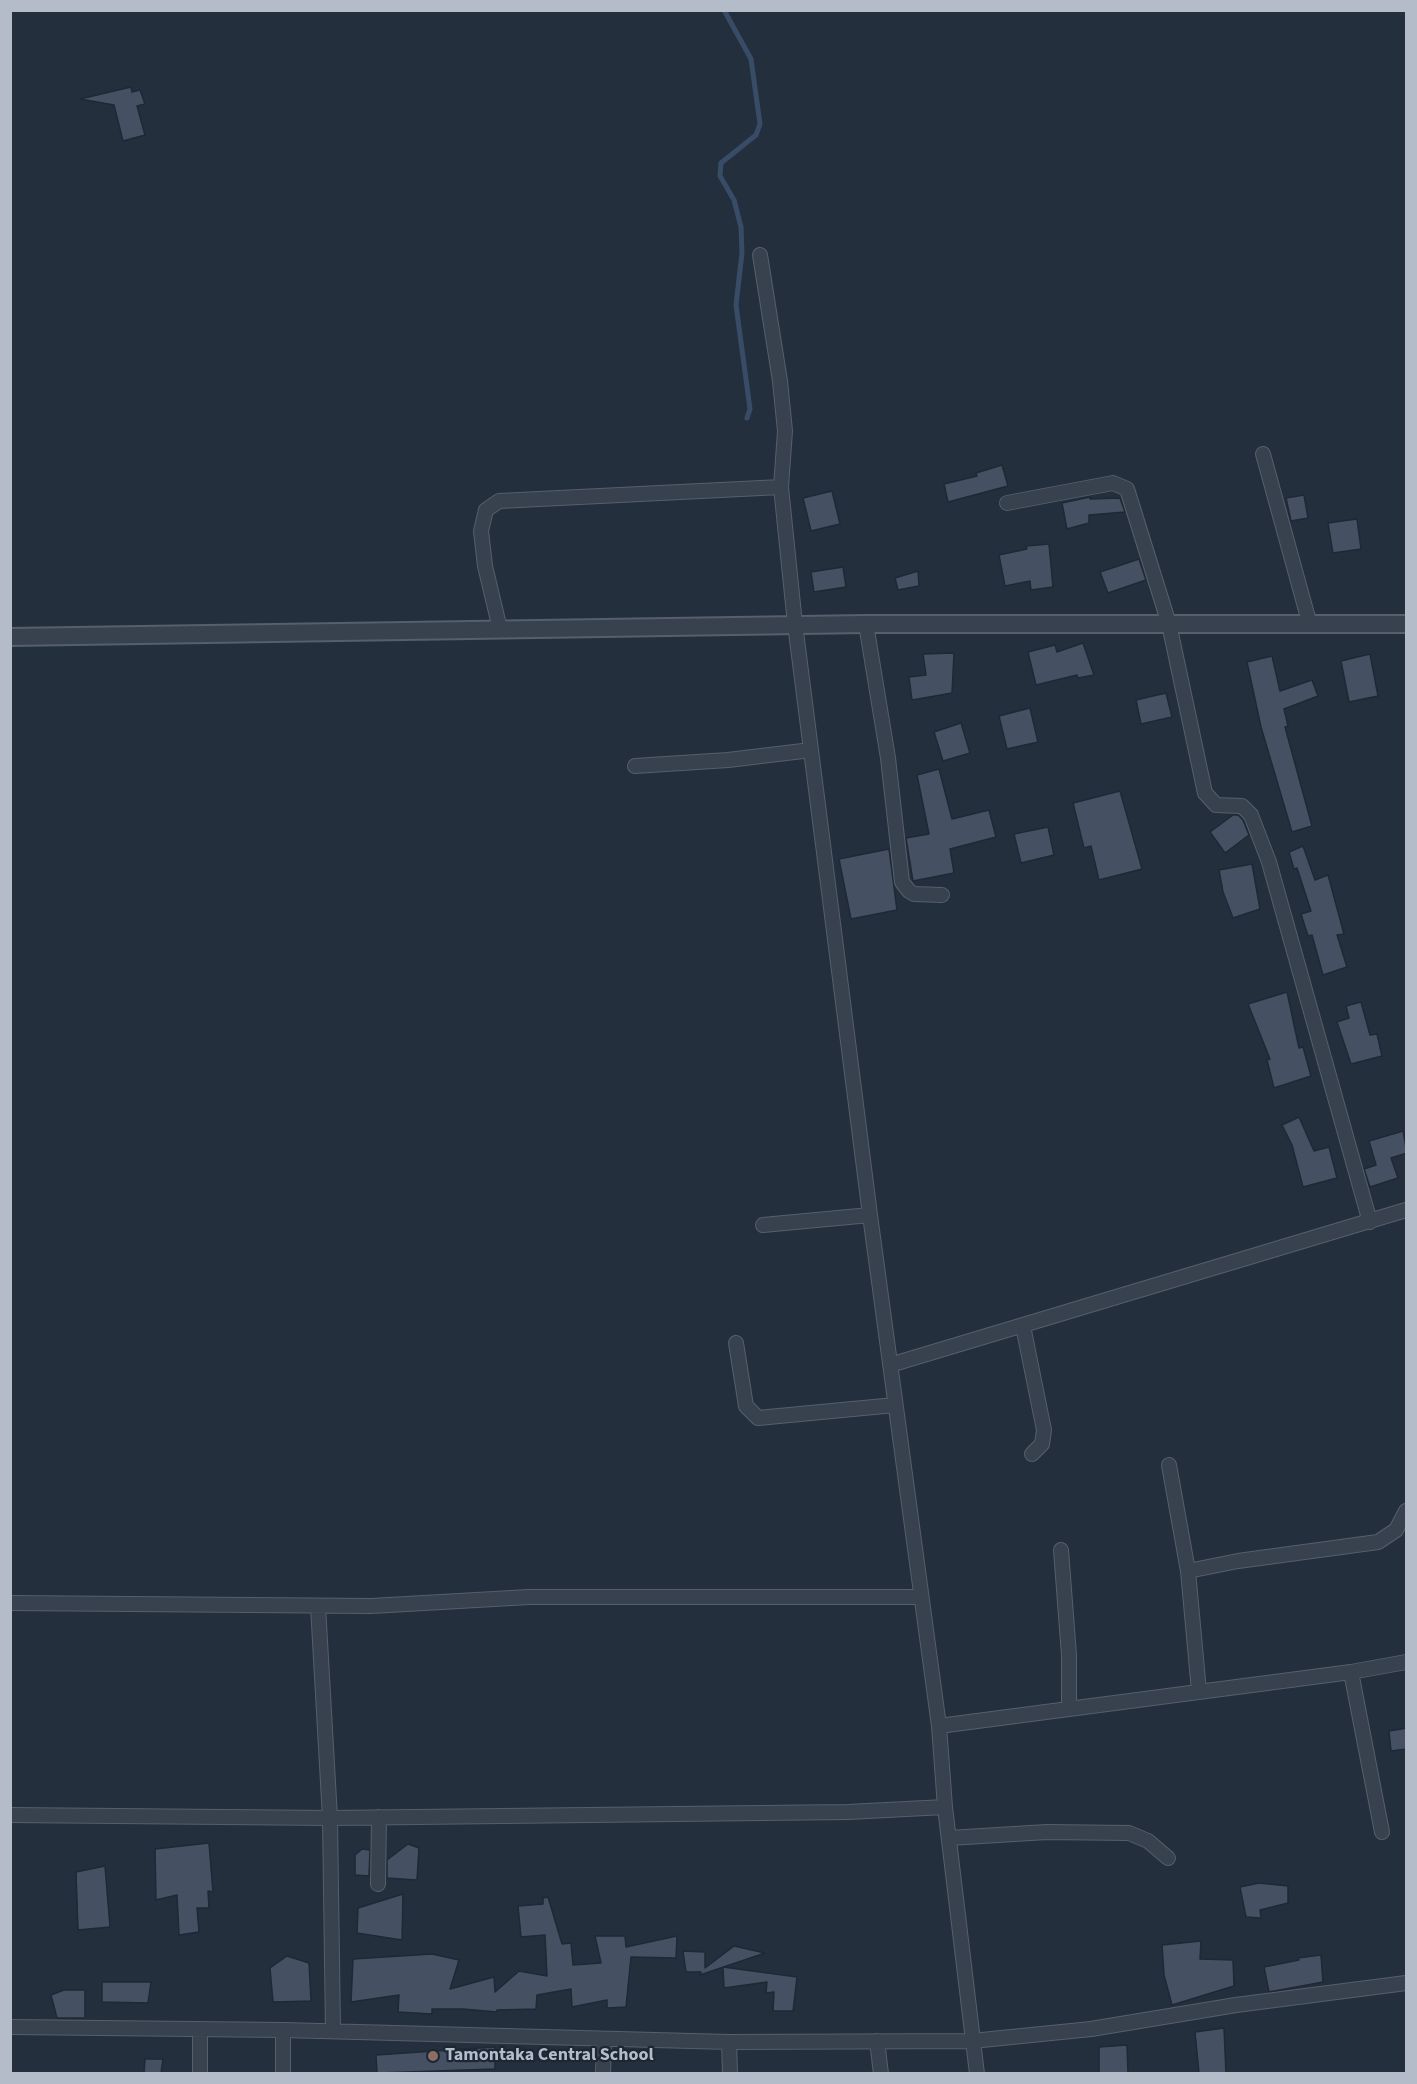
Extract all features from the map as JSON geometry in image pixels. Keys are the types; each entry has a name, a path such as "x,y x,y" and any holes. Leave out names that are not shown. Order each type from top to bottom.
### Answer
{"street":[{"path":"760,255 771,317 785,432 781,487 795,624 870,1215 939,1726 945,1807 977,2073"},
{"path":"1263,454 1310,625"},
{"path":"1007,503 1113,483 1124,486 1130,495 1169,624 1206,793 1216,805 1242,806 1251,815 1269,862 1370,1222"},
{"path":"500,629 485,566 481,531 486,510 499,501 781,487"},
{"path":"10,637 795,624 1407,624"},
{"path":"866,624 888,758 902,882 909,891 915,894 942,895"},
{"path":"635,766 728,760 811,750"},
{"path":"890,1365 1407,1210"},
{"path":"763,1225 870,1215"},
{"path":"1023,1326 1044,1430 1042,1444 1032,1454"},
{"path":"735,1342 746,1406 758,1418 896,1405"},
{"path":"1169,1465 1188,1571 1199,1691"},
{"path":"1188,1571 1238,1561 1378,1542 1396,1530 1407,1511"},
{"path":"1061,1550 1069,1655 1069,1709"},
{"path":"10,1603 371,1606 529,1597 920,1597"},
{"path":"318,1606 330,1818 333,2031"},
{"path":"939,1726 1351,1672 1407,1662"},
{"path":"1351,1672 1382,1832"},
{"path":"10,1815 330,1818 837,1813 945,1807"},
{"path":"378,1884 380,1817"},
{"path":"949,1838 1047,1832 1129,1833 1148,1841 1168,1858"},
{"path":"10,2027 333,2031 729,2042 972,2041 1091,2029 1236,2005 1407,1983"},
{"path":"200,2029 200,2073"},
{"path":"283,2030 283,2073"},
{"path":"603,2073 604,2039"},
{"path":"877,2041 880,2073"},
{"path":"729,2042 730,2073"}],"building":[{"path":"131,87 132,92 140,90 145,104 137,106 145,135 123,141 114,105 80,99"},
{"path":"1002,465 1008,486 948,502 944,484 977,476 976,473"},
{"path":"832,491 840,524 811,531 803,498"},
{"path":"1304,495 1308,518 1291,521 1286,498"},
{"path":"1090,497 1090,499 1120,498 1125,512 1089,515 1089,523 1067,529 1062,503"},
{"path":"1357,519 1361,549 1333,553 1328,523"},
{"path":"1049,544 1053,587 1031,590 1030,581 1005,586 999,555 1027,549 1026,546"},
{"path":"1139,559 1146,580 1108,593 1100,572"},
{"path":"843,567 846,587 814,592 811,572"},
{"path":"918,571 919,586 898,590 895,578"},
{"path":"1083,643 1094,675 1078,678 1077,675 1036,685 1028,652 1055,645 1057,652"},
{"path":"954,653 952,693 912,700 909,677 926,675 923,654"},
{"path":"1370,654 1378,696 1349,702 1341,661"},
{"path":"1272,656 1280,691 1312,680 1318,696 1284,709 1288,726 1285,727 1312,826 1292,832 1261,727 1247,662"},
{"path":"1166,693 1172,717 1141,724 1136,700"},
{"path":"1030,708 1038,742 1007,749 999,716"},
{"path":"961,723 970,753 943,761 934,732"},
{"path":"939,769 952,819 989,810 996,837 950,849 954,873 913,881 906,838 929,834 917,775"},
{"path":"1120,791 1142,869 1099,880 1091,846 1084,848 1073,803"},
{"path":"1233,815 1238,815 1243,820 1249,835 1225,853 1210,832"},
{"path":"1048,827 1054,855 1021,863 1014,834"},
{"path":"1303,846 1315,880 1328,875 1344,934 1337,935 1347,967 1323,975 1312,935 1308,936 1301,914 1311,911 1297,868 1294,869 1289,852"},
{"path":"889,849 897,910 851,919 839,859"},
{"path":"1252,864 1260,909 1233,918 1223,892 1219,870"},
{"path":"1287,992 1299,1048 1303,1047 1311,1076 1274,1088 1267,1060 1270,1059 1248,1004"},
{"path":"1361,1002 1370,1035 1377,1034 1382,1056 1351,1064 1337,1022 1349,1018 1346,1006"},
{"path":"1299,1117 1314,1151 1329,1147 1337,1178 1303,1187 1292,1145 1282,1125"},
{"path":"1403,1131 1407,1153 1391,1158 1398,1178 1370,1187 1364,1169 1376,1165 1369,1141"},
{"path":"1407,1728 1407,1749 1391,1751 1389,1731"},
{"path":"209,1843 213,1892 208,1891 209,1908 197,1908 199,1932 179,1935 177,1895 156,1900 155,1849"},
{"path":"408,1844 419,1848 417,1880 387,1878 387,1860"},
{"path":"362,1849 370,1850 369,1876 355,1875 355,1855"},
{"path":"105,1866 110,1927 78,1930 76,1872"},
{"path":"1259,1883 1288,1886 1288,1903 1260,1910 1261,1918 1246,1917 1240,1887"},
{"path":"403,1894 402,1940 357,1933 358,1908"},
{"path":"548,1897 562,1944 571,1943 573,1965 601,1963 595,1936 625,1936 626,1947 677,1936 676,1958 631,1957 626,2007 607,2008 607,2000 572,2007 571,1989 537,1995 536,2009 497,2010 497,2012 432,2009 432,2014 398,2012 399,1995 351,2002 353,1959 432,1954 459,1960 450,1989 494,1977 495,1992 519,1971 547,1976 545,1935 521,1937 518,1906 543,1904 543,1898"},
{"path":"1201,1941 1200,1959 1233,1960 1234,1986 1172,2005 1164,1975 1162,1945"},
{"path":"734,1946 765,1953 700,1975 701,1972 686,1972 683,1951 705,1952 705,1968"},
{"path":"1321,1955 1323,1982 1269,1992 1264,1967 1299,1960 1298,1958"},
{"path":"287,1956 309,1963 311,2001 273,2002 270,1968"},
{"path":"723,1967 797,1977 793,2011 773,2011 774,1992 766,1993 767,1982 724,1988"},
{"path":"102,1982 151,1982 148,2003 102,2002"},
{"path":"64,1990 85,1990 85,2018 57,2018 51,1995"},
{"path":"1224,2028 1226,2073 1199,2073 1195,2032"},
{"path":"1127,2045 1128,2073 1099,2073 1099,2047"},
{"path":"495,2047 495,2069 377,2073 376,2055"},
{"path":"145,2059 163,2059 161,2073 144,2073"}],"waterway":[{"path":"724,10 751,59 760,124 756,135 721,163 720,176 734,200 741,227 742,253 736,305 750,409 747,418"}],"place":[{"name":"Tamontaka Central School","path":"433,2056"}]}
